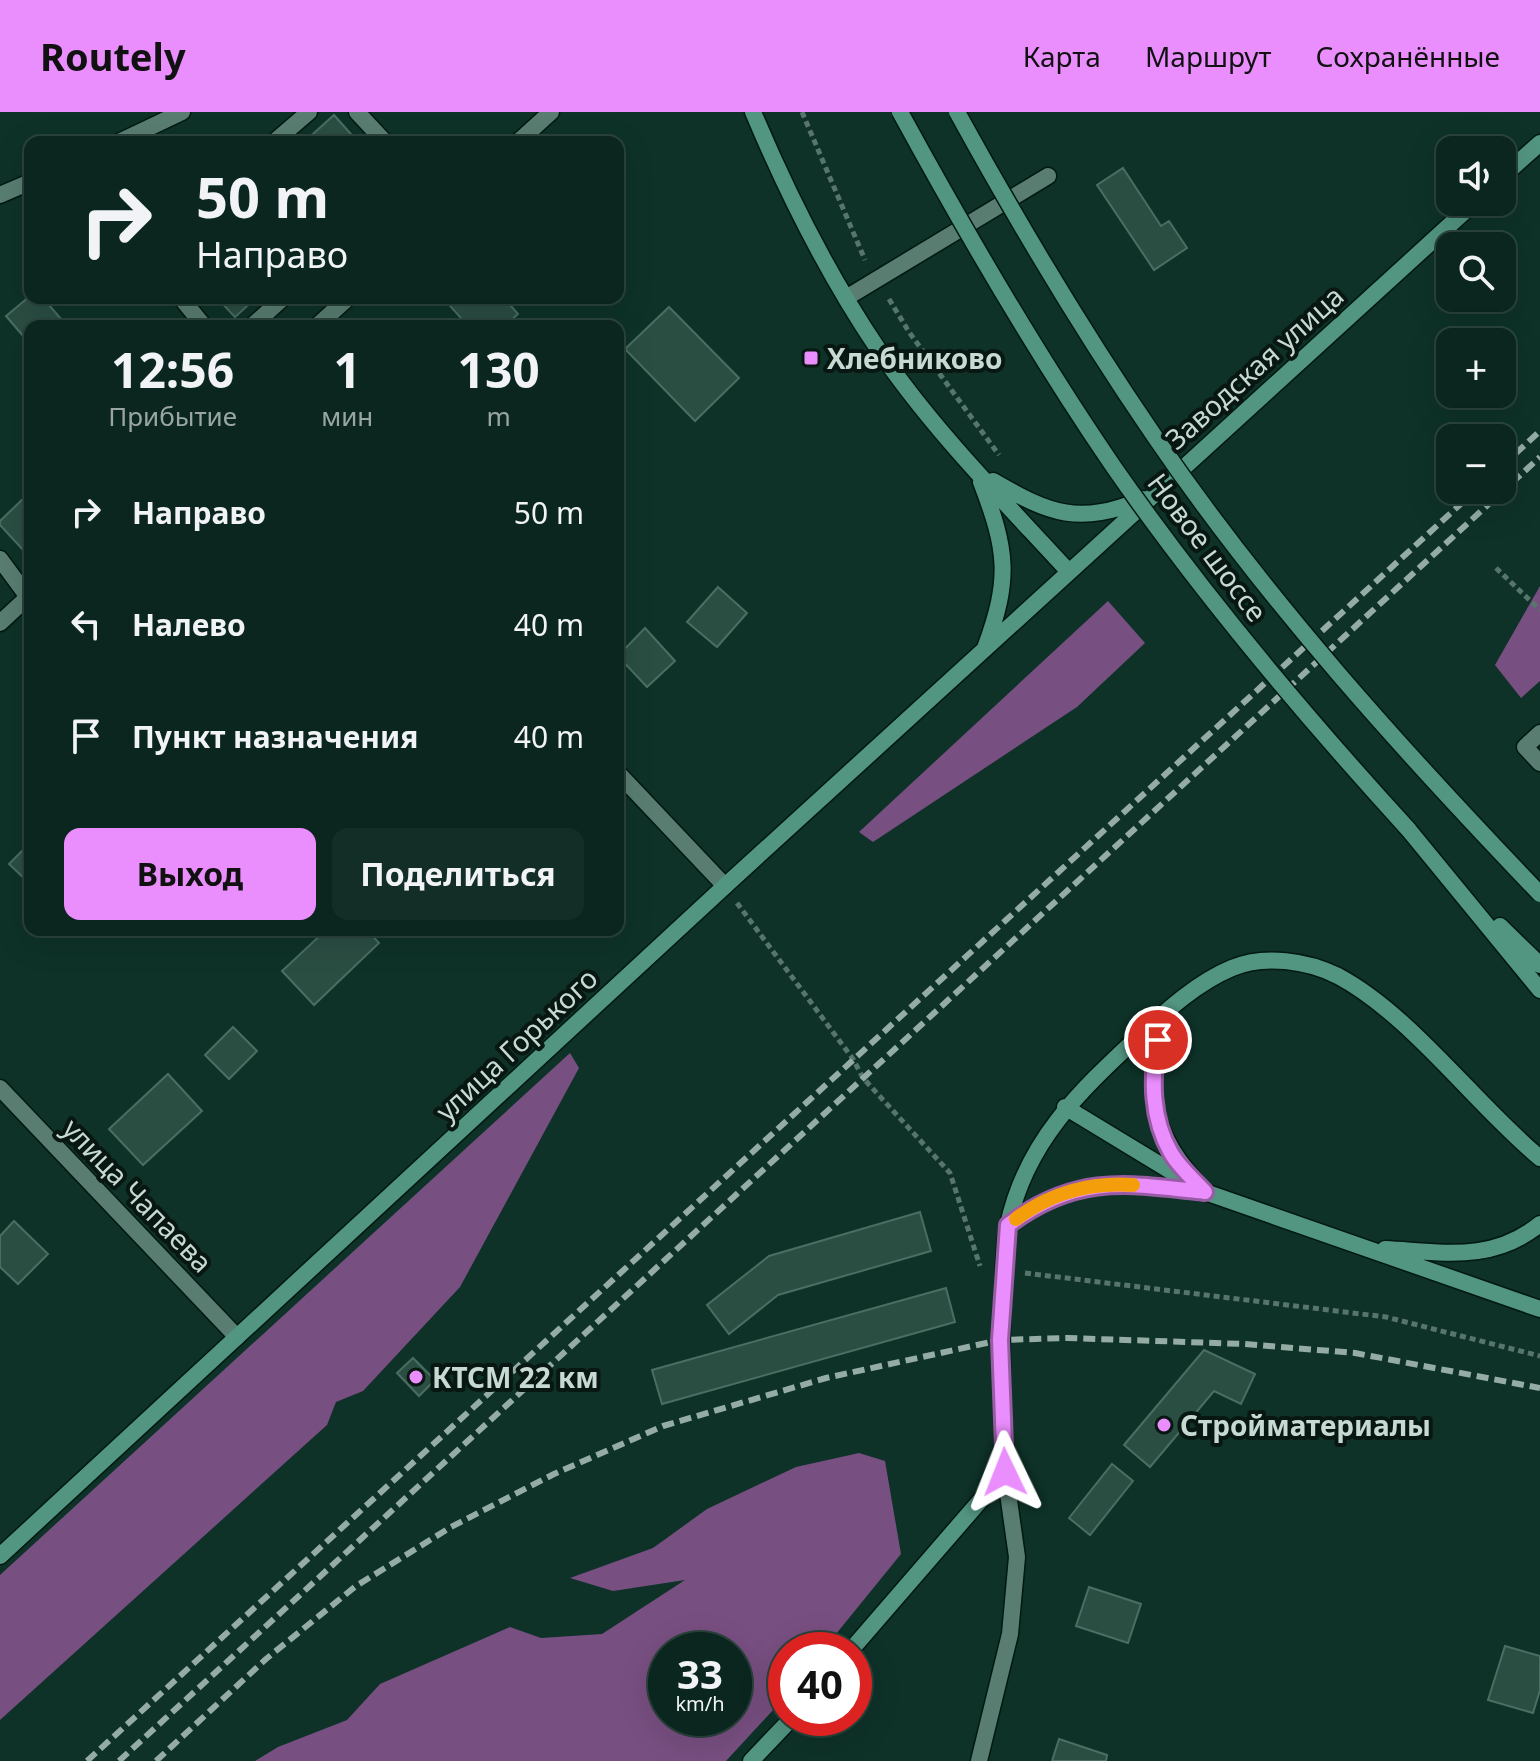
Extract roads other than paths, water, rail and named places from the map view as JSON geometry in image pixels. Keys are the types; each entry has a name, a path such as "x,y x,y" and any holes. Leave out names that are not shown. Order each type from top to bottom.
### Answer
{"street":[{"path":"132,136 182,112"},
{"path":"281,136 309,112"},
{"path":"357,112 379,136"},
{"path":"525,136 551,112"},
{"path":"753,112 802,221 846,298 896,372 951,444 1069,572"},
{"name":"Новое шоссе","path":"900,112 1005,299 1115,468 1277,680 1408,829 1540,965"},
{"name":"Новое шоссе","path":"957,112 1009,207 1080,324 1156,439 1238,550 1382,726 1540,894"},
{"path":"1516,164 1540,143"},
{"path":"846,298 1048,176"},
{"path":"0,195 24,185"},
{"name":"Заводская улица","path":"1069,572 1460,216"},
{"path":"186,304 199,320"},
{"path":"259,320 276,304"},
{"path":"324,320 341,304"},
{"path":"978,472 1034,505 1070,515 1090,516 1118,509 1156,493"},
{"path":"978,472 998,526 1003,573 1002,598 983,653"},
{"path":"0,559 24,590"},
{"name":"улица Горького","path":"0,1556 1069,572"},
{"path":"0,623 24,601"},
{"path":"1540,733 1525,747 1540,763"},
{"path":"624,779 725,886"},
{"path":"1408,829 1540,990"},
{"path":"979,1761 1010,1634 1017,1557 1005,1472 1000,1340 1008,1225 1024,1175 1041,1141 1065,1107 1171,1007 1234,967 1276,960 1337,976 1392,1016 1540,1158"},
{"path":"1171,1007 1158,1040 1153,1096 1159,1123 1172,1154 1205,1192"},
{"name":"улица Чапаева","path":"0,1088 237,1337"},
{"path":"1065,1107 1205,1192 1481,1291 1540,1309"},
{"path":"1008,1225 1033,1207 1071,1191 1107,1183 1205,1192"},
{"path":"1371,1249 1495,1250 1524,1237 1540,1224"},
{"path":"867,1632 1005,1472"},
{"path":"751,1761 775,1736"}],"railway":[{"path":"1516,453 1540,431"},
{"path":"119,1761 1540,457"},
{"path":"87,1761 1461,504"},
{"path":"156,1761 266,1659 356,1586 451,1527 554,1474 663,1426 826,1378 1000,1340 1068,1338 1245,1344 1355,1353 1540,1388"}],"place":[{"name":"Хлебниково","path":"811,358"},
{"name":"КТСМ 22 км","path":"416,1377"},
{"name":"Стройматериалы","path":"1164,1425"}]}
